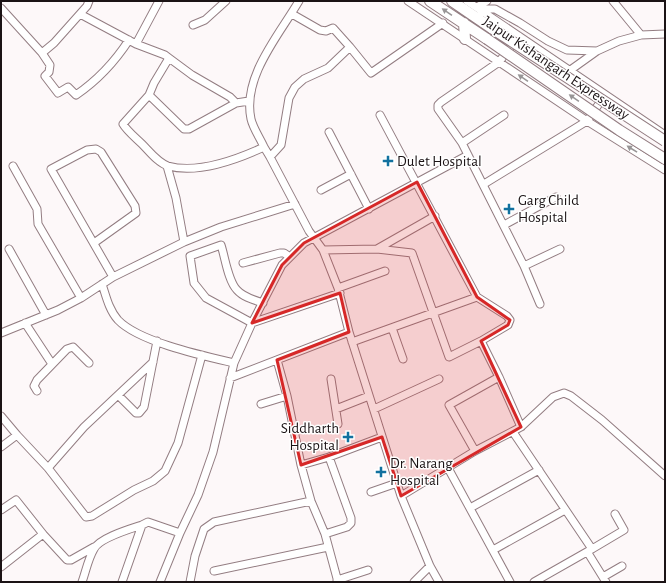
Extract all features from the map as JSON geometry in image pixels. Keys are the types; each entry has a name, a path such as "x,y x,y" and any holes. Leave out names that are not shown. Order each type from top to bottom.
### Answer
{"highway":[{"name":"Jaipur Kishangarh Expressway","path":"430,1 619,130 665,159"},
{"name":"Jaipur Kishangarh Expressway","path":"452,1 476,11 493,29 665,141"},
{"path":"464,23 465,39"}],"street":[{"path":"42,53 54,43 87,6 89,1"},
{"path":"136,44 159,1"},
{"path":"193,25 205,20 226,1"},
{"path":"299,1 262,61 255,77 249,101 251,120 309,231 323,250 339,290 349,332 396,483 430,566 439,582"},
{"path":"408,1 587,121 665,170"},
{"path":"467,1 476,11 518,36 665,134"},
{"path":"476,11 487,1"},
{"path":"613,1 640,35"},
{"path":"1,8 42,53 50,65 49,72 45,76 58,93 68,87 76,95 100,77 111,66 129,40"},
{"path":"476,11 495,9 520,22 548,41 567,50 597,50"},
{"path":"80,14 136,44 165,55 192,75 230,97 236,103"},
{"path":"292,14 320,30 326,31 333,28 371,73 443,24"},
{"path":"569,71 597,50 619,41 640,35 665,34"},
{"path":"518,36 499,62 438,105 438,109 462,143 484,184 524,266 540,304"},
{"path":"270,157 281,145 290,98 295,87 304,79 328,68 350,47"},
{"path":"169,58 154,83 149,96 123,124 155,158 167,166 186,168 221,163 247,155 264,147"},
{"path":"484,184 587,121 606,95"},
{"path":"149,96 184,129 189,130 236,103 249,101"},
{"path":"323,250 377,249 412,253 450,357 481,342 508,325 510,320 507,316 478,297 380,115"},
{"path":"462,143 504,115"},
{"path":"329,132 369,209"},
{"path":"94,243 136,213 134,206 101,152 96,149 87,150 51,169 113,277"},
{"path":"160,582 180,533 198,495 214,452 234,363 252,323 282,265 304,243 468,155"},
{"path":"13,166 37,209 38,224 81,298"},
{"path":"167,166 176,198 184,242"},
{"path":"321,190 351,174"},
{"path":"504,225 556,197"},
{"path":"2,330 46,315 81,298 113,277 184,242 221,227 295,204"},
{"path":"377,249 435,216"},
{"path":"263,302 246,297 237,291 231,281 221,245 190,256 194,283 206,298 252,323 385,271"},
{"path":"9,249 46,315"},
{"path":"524,266 560,249"},
{"path":"243,263 284,253 290,257"},
{"path":"102,284 110,308 117,319 127,328 157,341 234,363"},
{"path":"352,342 478,297"},
{"path":"26,323 52,364"},
{"path":"392,328 403,359"},
{"path":"230,378 349,332"},
{"path":"118,395 136,413 139,413 144,407 157,341"},
{"path":"481,342 499,376 521,427"},
{"path":"37,391 34,386 37,380 67,349 73,347 89,363"},
{"path":"1,416 48,468 86,517 92,516 134,490 153,481 165,471 178,443 202,355"},
{"path":"277,360 287,396 301,465 311,501 325,534 338,581 368,570"},
{"path":"48,468 84,427 153,362"},
{"path":"476,451 449,405 499,376"},
{"path":"331,379 338,424"},
{"path":"374,409 439,379"},
{"path":"401,496 476,451 521,427 553,398 564,393 571,396 602,420 665,476"},
{"path":"261,404 287,396"},
{"path":"336,409 369,396"},
{"path":"513,432 565,510 590,551 604,580 622,566"},
{"path":"1,447 17,435"},
{"path":"301,465 329,457 382,437"},
{"path":"325,534 346,527 351,523 352,518 329,457"},
{"path":"448,468 510,582"},
{"path":"470,508 539,470"},
{"path":"371,492 396,483"},
{"path":"1,510 16,500 43,534 67,560 71,560 94,548 100,542 148,522 180,533"},
{"path":"190,582 195,556 204,529 214,522 311,501"},
{"path":"493,550 565,510"},
{"path":"534,582 624,530 615,514"},
{"path":"122,582 142,525"},
{"path":"1,567 43,534"},
{"path":"214,571 328,547"},
{"path":"82,582 94,548"},
{"path":"414,582 430,566"}],"highlighted area":[{"path":"417,182 477,297 510,320 508,325 481,341 521,427 401,496 382,437 301,465 277,360 349,332 340,293 252,323 282,265 304,243"}],"place":[{"name":"Dulet Hospital","path":"388,161"},
{"name":"Garg Child Hospital","path":"509,209"},
{"name":"Siddharth Hospital","path":"348,437"},
{"name":"Dr. Narang Hospital","path":"381,472"}]}
